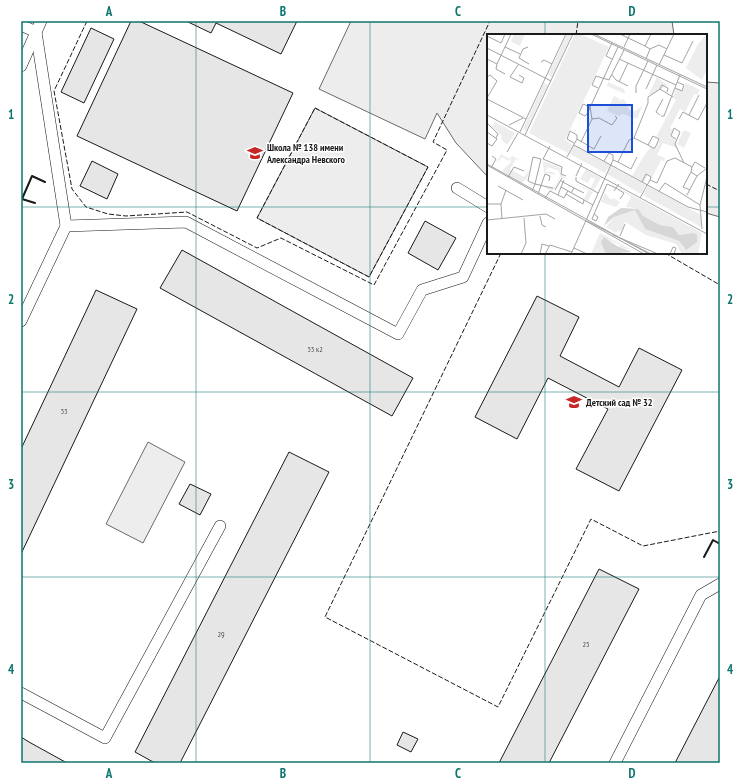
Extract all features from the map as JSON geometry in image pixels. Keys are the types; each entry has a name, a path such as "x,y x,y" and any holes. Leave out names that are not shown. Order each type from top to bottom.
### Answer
{"lane":[{"path":"21,66 41,21"},
{"path":"21,25 36,32"},
{"path":"21,321 66,226 51,116 36,32"},
{"path":"456,188 487,206"},
{"path":"66,226 186,222 398,334 422,290 463,277 487,225"},
{"path":"21,693 104,738 220,526"},
{"path":"615,763 701,595 720,584"}],"shaded area":[{"path":"351,21 672,21 674,34 487,34 487,176 456,143 437,113 425,139 319,89"},
{"path":"707,82 720,83 720,217 707,213"},
{"path":"315,108 428,167 369,277 257,218"},
{"path":"148,442 185,462 143,543 106,524"}],"building":[{"path":"131,21 139,21 293,93 237,211 77,136"},
{"path":"186,21 297,21 281,54 216,23 211,33"},
{"path":"91,28 114,39 84,103 61,92"},
{"path":"92,161 118,174 107,199 80,186"},
{"path":"425,221 456,238 438,270 408,253"},
{"path":"182,250 413,378 392,416 160,288"},
{"path":"96,290 137,309 21,554 21,449"},
{"path":"537,296 579,317 560,356 619,387 639,348 682,370 619,491 576,469 608,409 548,378 517,439 475,417"},
{"path":"289,452 329,472 180,763 155,763 135,752"},
{"path":"190,484 211,494 200,515 179,504"},
{"path":"599,569 639,589 549,763 499,763"},
{"path":"720,676 720,763 675,763 692,730"},
{"path":"403,732 418,739 411,752 397,745"},
{"path":"21,737 29,742 67,763 21,763"}],"fence":[{"path":"87,21 54,91 72,189 86,207 108,214 126,216 187,212 257,248 281,238 374,285 447,150 433,142 490,21"},
{"path":"576,34 578,21"},
{"path":"315,108 428,167 369,277 257,218 315,108"},
{"path":"707,184 720,191"},
{"path":"501,254 325,617 498,707 591,519 643,546 720,531"},
{"path":"667,254 720,285"}],"wall":[{"path":"35,203 22,199 32,176 45,182"},
{"path":"704,557 713,540 720,544"}],"place":[{"name":"Школа № 138 имени Александра Невского","path":"255,153"},
{"name":"Детский сад № 32","path":"574,402"}]}
